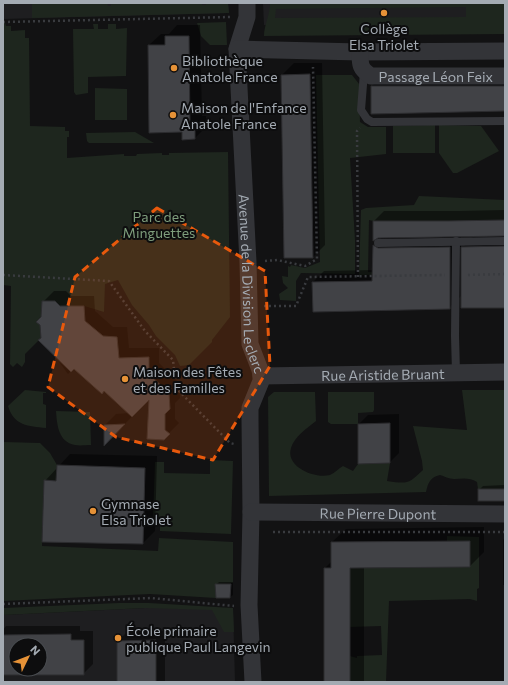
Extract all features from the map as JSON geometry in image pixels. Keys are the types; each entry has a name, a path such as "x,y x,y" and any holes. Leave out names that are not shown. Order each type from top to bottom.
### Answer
{"street":[{"name":"Avenue de la Division Leclerc","path":"247,10 237,49 248,262 250,344 261,376 261,381 250,408 251,512 249,604 253,682"},
{"name":"Passage Léon Feix","path":"237,49 360,52 505,51"},
{"name":"Passage Léon Feix","path":"360,52 360,64 364,72 371,76 505,76"},
{"name":"Rue Aristide Bruant","path":"261,376 505,372"},
{"name":"Rue Pierre Dupont","path":"251,512 505,514"}],"lane":[{"path":"364,72 361,110 367,119 372,122 505,121"},
{"path":"456,241 456,373"},
{"path":"378,243 505,241"}],"path":[{"path":"3,22 247,10"},
{"path":"248,262 277,260 305,266 317,259 312,51"},
{"path":"358,277 357,131 367,119"},
{"path":"248,307 296,306 308,277 505,274"},
{"path":"3,275 109,281 145,331 173,360 176,388 230,443 236,445"},
{"path":"273,532 505,532"},
{"path":"3,604 150,598 235,606 249,604"}],"highlighted area":[{"path":"157,208 265,271 270,366 213,460 116,437 48,387 75,277"}],"shaded area":[{"path":"3,3 228,3 229,13 3,19"},
{"name":"Collège Elsa Triolet","path":"263,3 505,3 467,23 264,25"},
{"name":"École primaire publique Paul Langevin","path":"145,608 233,608 235,682 3,682 3,615"}],"green space":[{"path":"32,3 107,3 108,6 111,6 111,3 202,3 202,5 206,5 206,3 228,3 229,13 32,18"},
{"path":"270,3 505,3 505,34 264,36","holes":["466,7 466,17 275,18 276,9"]},
{"name":"Parc des Minguettes","path":"3,19 6,26 11,26 11,31 25,30 25,38 29,38 30,126 65,127 65,131 69,131 69,137 67,137 67,158 124,154 124,156 136,156 137,154 162,153 162,155 169,155 169,153 228,152 230,317 212,342 189,365 180,366 175,355 156,336 132,305 118,280 105,284 104,312 84,306 69,306 65,310 55,301 36,322 40,325 41,338 25,354 25,362 22,367 17,363 13,367 10,364 11,286 3,285"},
{"path":"226,22 227,45 210,45 201,36 197,23"},
{"path":"93,24 98,24 98,29 108,29 108,24 116,24 116,29 127,28 126,76 88,77 88,93 76,95 74,92 73,29 94,29"},
{"path":"316,75 352,75 359,84 360,122 368,127 386,127 386,154 350,158 355,240 355,274 301,273 296,281 296,301 280,300 279,294 288,288 283,283 282,276 288,277 288,266 290,267 291,265 305,268 320,262"},
{"path":"95,88 127,89 127,120 95,120"},
{"path":"435,125 435,153 393,153 393,126"},
{"path":"439,125 481,126 499,151 457,173 453,173 439,153"},
{"path":"135,132 154,143 89,143 87,141 86,133"},
{"path":"419,196 505,200 505,220 460,221 448,230 448,221 369,220 368,272 442,273 359,275 361,210 366,208 414,205"},
{"path":"25,390 46,392 43,393 43,404 46,405 46,428 22,424 14,418 11,413 8,406"},
{"path":"462,390 505,390 505,489 478,489 477,482 474,480 452,479 440,475 434,477 430,481 426,492 269,496 268,397 274,392 315,392 316,421 298,436 291,448 290,455 292,461 297,466 309,473 324,476 332,474 343,466 353,471 358,464 390,463 387,481 404,483 414,478 423,470 413,426 467,430"},
{"path":"328,392 374,392 374,410 373,412 358,413 358,424 331,424 328,422"},
{"path":"56,411 90,412 91,445 75,445 65,440 58,427"},
{"path":"3,442 40,443 50,453 57,465 56,481 44,480 42,546 158,551 159,538 233,542 233,583 216,584 216,598 150,594 3,601"},
{"path":"210,460 233,461 231,534 160,531 160,520 153,520 155,462 164,462 164,473 210,474"},
{"path":"447,536 479,537 479,588 477,589 477,601 470,599 389,601 386,682 350,682 350,656 357,658 357,656 382,655 381,626 350,627 350,568 470,567 470,541 447,541"},
{"path":"149,603 233,608 234,632 224,632 212,610 145,608 3,615 3,608"}],"building":[{"path":"165,36 189,36 190,127 195,127 195,139 182,140 182,132 149,133 148,45 165,45"},
{"path":"310,74 313,258 284,258 281,75"},
{"path":"371,86 505,86 505,111 371,114"},
{"path":"505,220 505,236 378,238 373,241 373,221"},
{"path":"373,245 378,248 450,247 450,309 313,312 312,282 372,281"},
{"path":"505,246 505,308 461,308 461,247"},
{"path":"42,301 55,301 60,306 84,306 85,321 103,336 117,337 119,358 149,357 149,374 169,393 170,409 165,414 165,430 170,434 164,440 147,439 149,400 132,417 104,391 102,394 74,369 71,372 38,340 41,338 40,325 36,322 41,317"},
{"path":"390,423 390,463 358,464 358,424"},
{"path":"125,424 104,446 104,425"},
{"name":"Gymnase Elsa Triolet","path":"57,465 145,468 143,544 42,542 44,480 56,481"},
{"path":"478,489 505,489 505,501 478,501"},
{"path":"470,541 470,567 350,568 350,682 324,682 324,568 331,568 331,542"},
{"path":"215,584 231,584 230,598 216,598"},
{"path":"71,634 71,640 84,640 84,675 48,675 48,637 8,637 8,675 3,675 3,635"},
{"path":"156,640 156,682 117,682 117,641"}],"place":[{"name":"Collège Elsa Triolet","path":"384,13"},
{"name":"Bibliothèque Anatole France","path":"174,68"},
{"name":"Maison de l'Enfance Anatole France","path":"173,115"},
{"name":"Maison des Fêtes et des Familles","path":"125,379"},
{"name":"Gymnase Elsa Triolet","path":"93,511"},
{"name":"École primaire publique Paul Langevin","path":"118,638"}]}
